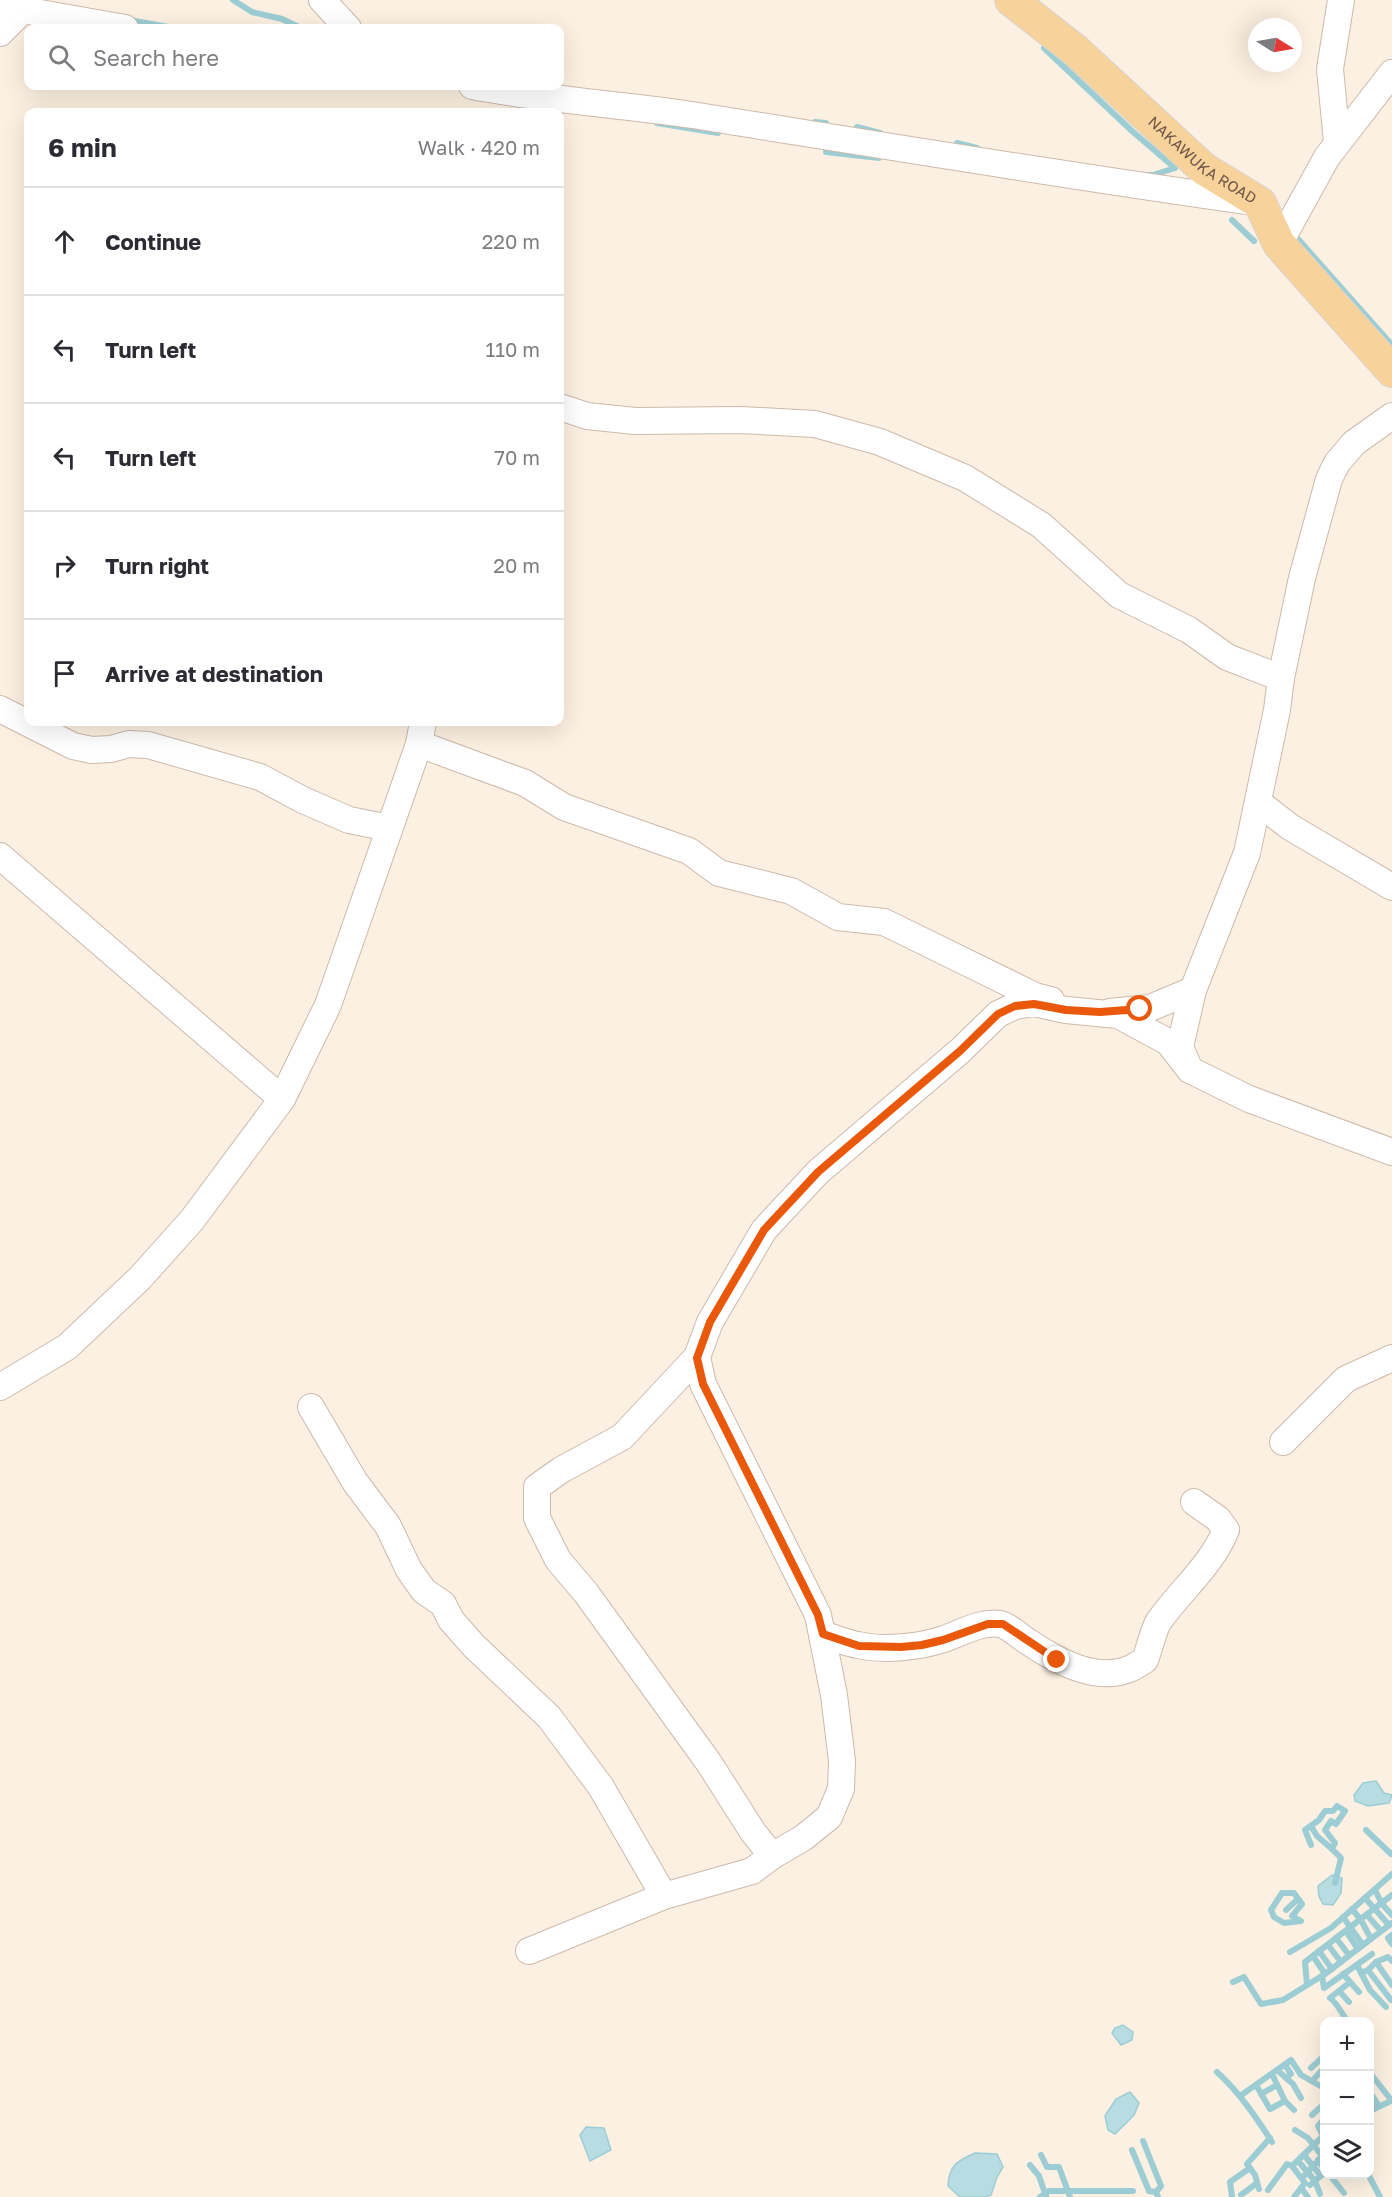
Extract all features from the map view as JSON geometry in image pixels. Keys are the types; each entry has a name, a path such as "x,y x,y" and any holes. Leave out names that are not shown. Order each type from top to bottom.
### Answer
{"main road":[{"name":"NAKAWUKA ROAD","path":"1011,0 1075,50 1204,169 1260,203 1279,244 1392,371"}],"street":[{"path":"322,0 344,24"},
{"path":"1337,142 1329,82 1341,0"},
{"path":"0,33 11,8 102,24"},
{"path":"1279,244 1327,157 1392,73"},
{"path":"478,90 506,106 563,99 683,114 1260,203"},
{"path":"564,408 587,416 635,421 741,420 815,424 880,442 965,478 1041,525 1119,596 1189,630 1227,657 1281,678"},
{"path":"1190,1070 1180,1047 1193,990 1247,853 1302,578 1329,479 1337,463 1354,444 1392,416"},
{"path":"0,709 24,721"},
{"path":"34,726 73,746 92,750 111,749 129,744 148,745 260,777 303,800 350,820 390,828"},
{"path":"0,1387 67,1347 140,1278 192,1220 282,1099 328,1005 421,733 525,783 564,807 689,850 718,873 791,891 838,917 884,922 1035,996 1118,1015 1168,1042 1190,1070 1249,1099 1392,1152"},
{"path":"1258,802 1290,827 1392,887"},
{"path":"0,856 282,1099"},
{"path":"772,1856 753,1832 709,1763 586,1593 558,1560 537,1518 537,1487 561,1470 622,1437 697,1358 710,1322 764,1230 818,1172 960,1051 998,1014 1015,1006 1034,1004 1066,1010 1100,1012 1150,1008 1193,990"},
{"path":"529,1951 664,1896 752,1871 803,1838 829,1817 841,1790 842,1761 832,1680 818,1615 703,1384 697,1358"},
{"path":"1284,1442 1346,1379 1392,1358"},
{"path":"311,1407 355,1482 388,1526 409,1570 424,1591 443,1604 451,1620 474,1646 549,1717 601,1787 664,1896"},
{"path":"823,1634 859,1646 901,1647 922,1645 988,1624 1003,1624 1057,1660 1083,1670 1110,1672 1128,1670 1145,1660 1157,1623 1220,1546 1226,1530 1218,1519 1194,1502"},
{"path":"832,1680 836,1662 859,1646"}],"water":[{"path":"1376,1781 1384,1793 1392,1795 1389,1803 1368,1806 1355,1801 1354,1795 1363,1783"},
{"path":"1332,1875 1342,1878 1341,1893 1333,1905 1323,1904 1318,1886"},
{"path":"1123,2025 1133,2032 1132,2040 1121,2045 1112,2033 1115,2028"},
{"path":"1130,2092 1139,2103 1134,2115 1115,2134 1108,2130 1105,2116 1116,2099"},
{"path":"586,2127 604,2128 611,2150 590,2161 580,2135"},
{"path":"975,2153 997,2154 1003,2167 991,2195 960,2197 948,2186 950,2173 959,2161"}],"waterway":[{"path":"233,0 252,12 293,24"},
{"path":"129,20 152,24"},
{"path":"1044,48 1175,168 1148,175"},
{"path":"815,122 826,123"},
{"path":"657,123 718,133"},
{"path":"857,127 880,133"},
{"path":"957,143 977,148"},
{"path":"826,152 879,158"},
{"path":"1232,220 1254,241"},
{"path":"1298,239 1392,345"},
{"path":"1311,1845 1305,1830 1319,1820 1325,1811 1333,1811 1337,1806 1345,1811 1336,1824 1331,1821 1325,1830 1335,1843 1332,1849 1341,1858 1335,1883"},
{"path":"1311,1826 1317,1836 1332,1849"},
{"path":"1366,1830 1392,1853"},
{"path":"1290,1952 1331,1928 1392,1874"},
{"path":"1375,1890 1382,1904 1392,1915"},
{"path":"1282,1893 1294,1893 1302,1904 1292,1916 1301,1921 1284,1923 1274,1917 1271,1910 1282,1893"},
{"path":"1307,1985 1305,1962 1392,1895"},
{"path":"1365,1898 1389,1925"},
{"path":"1286,1910 1298,1899"},
{"path":"1352,1909 1371,1939"},
{"path":"1367,1915 1381,1931"},
{"path":"1343,1917 1363,1945"},
{"path":"1233,1982 1244,1977 1261,2004 1283,2000 1325,1974 1392,1923"},
{"path":"1346,1931 1358,1949"},
{"path":"1392,1935 1388,1938 1392,1944"},
{"path":"1336,1938 1349,1955"},
{"path":"1328,1945 1341,1962"},
{"path":"1319,1951 1332,1969"},
{"path":"1322,1976 1324,1988 1372,1954"},
{"path":"1313,1956 1325,1974"},
{"path":"1376,1962 1388,1957 1392,1961"},
{"path":"1368,1970 1376,1962 1392,1985"},
{"path":"1357,1965 1370,1990 1386,2007"},
{"path":"1361,1973 1368,1970 1391,2000"},
{"path":"1343,1974 1359,1992"},
{"path":"1345,2017 1330,1998 1350,1982"},
{"path":"1339,1991 1349,2002"},
{"path":"1240,2096 1291,2060 1301,2075 1320,2086"},
{"path":"1311,2068 1320,2060"},
{"path":"1285,2065 1291,2074 1286,2078"},
{"path":"1277,2070 1293,2084 1301,2098"},
{"path":"1312,2081 1321,2071"},
{"path":"1217,2072 1247,2105 1272,2142"},
{"path":"1256,2085 1270,2109 1285,2101 1272,2074"},
{"path":"1374,2078 1392,2101"},
{"path":"1261,2094 1277,2085"},
{"path":"1374,2098 1379,2106"},
{"path":"1285,2101 1294,2110"},
{"path":"1374,2109 1391,2101"},
{"path":"1312,2115 1320,2108"},
{"path":"1320,2124 1318,2126 1320,2130"},
{"path":"1295,2130 1308,2138 1320,2153"},
{"path":"1259,2189 1255,2175 1247,2164 1270,2138"},
{"path":"1268,2190 1287,2164 1292,2166 1320,2139"},
{"path":"1143,2141 1161,2186 1156,2192 1158,2197"},
{"path":"1132,2150 1149,2191 1156,2192"},
{"path":"1041,2155 1047,2167 1059,2167 1070,2197"},
{"path":"1304,2155 1320,2175"},
{"path":"1304,2176 1320,2158"},
{"path":"1298,2161 1315,2181 1320,2194"},
{"path":"1030,2165 1039,2176 1046,2196"},
{"path":"1292,2166 1305,2183 1294,2197"},
{"path":"1232,2197 1230,2182 1250,2168"},
{"path":"1310,2185 1320,2176"},
{"path":"1333,2179 1344,2193"},
{"path":"1371,2179 1380,2197"},
{"path":"1241,2195 1257,2183"},
{"path":"1301,2188 1308,2197"},
{"path":"1040,2197 1049,2191 1133,2191"}],"route":[{"path":"1057,1660 1003,1624 988,1624 943,1640 901,1647 859,1646 823,1634 818,1615 703,1384 697,1358 710,1322 764,1230 818,1172 960,1051 998,1014 1015,1006 1034,1004 1066,1010 1100,1012 1140,1009"}]}
